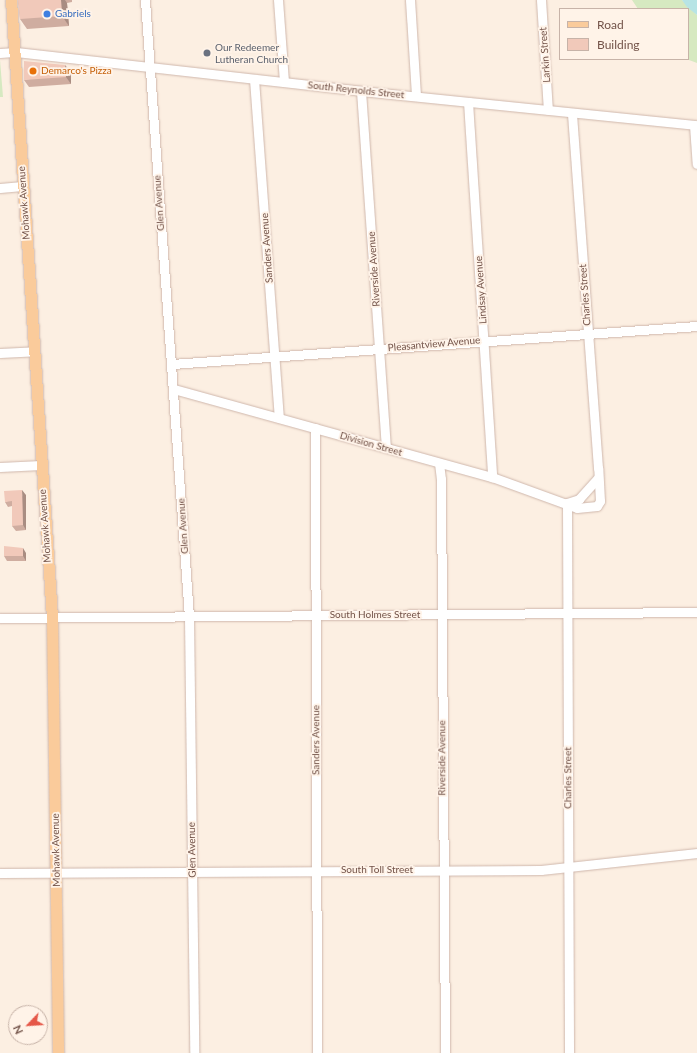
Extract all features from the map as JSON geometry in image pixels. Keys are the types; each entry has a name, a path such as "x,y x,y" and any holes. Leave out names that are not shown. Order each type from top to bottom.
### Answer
{"main road":[{"name":"Mohawk Avenue","path":"11,0 16,52 22,186 35,351 41,465 52,617 57,872 58,1053"}],"street":[{"name":"Glen Avenue","path":"145,0 174,389 189,617 194,1053"},
{"path":"278,0 284,82"},
{"path":"410,0 416,96"},
{"name":"Larkin Street","path":"541,0 548,110"},
{"name":"South Reynolds Street","path":"0,53 16,52 149,69 696,125"},
{"name":"Sanders Avenue","path":"254,79 279,417"},
{"name":"Riverside Avenue","path":"361,91 386,447"},
{"name":"Lindsay Avenue","path":"468,102 492,478"},
{"name":"Charles Street","path":"569,1053 567,503 577,508 597,506 600,501 572,112"},
{"path":"696,125 697,164"},
{"path":"0,188 22,186"},
{"name":"Pleasantview Avenue","path":"172,364 275,355 697,326"},
{"path":"0,353 35,351"},
{"name":"Division Street","path":"174,389 386,447 492,478 567,503"},
{"name":"Sanders Avenue","path":"315,428 318,870 317,1053"},
{"name":"Riverside Avenue","path":"439,463 445,1053"},
{"path":"0,467 41,465"},
{"path":"567,503 579,499 598,478"},
{"name":"South Holmes Street","path":"0,618 316,615 568,615 697,612"},
{"name":"South Toll Street","path":"0,873 318,870 443,871 568,867 697,853"}],"green space":[{"path":"632,0 682,0 697,15 697,63 689,60 689,8 637,8"},
{"path":"0,60 3,97 0,97"}],"water":[{"path":"682,0 697,0 697,15 689,8"}],"building":[{"path":"18,0 61,0 62,16 20,19"},
{"path":"24,61 65,65 66,77 24,80"},
{"path":"22,490 23,525 12,526 12,501 5,502 4,491"},
{"path":"4,546 23,548 23,556 4,556"}],"place":[{"name":"Gabriels","path":"47,14"},
{"name":"Our Redeemer Lutheran Church","path":"207,53"},
{"name":"Demarco's Pizza","path":"33,71"}]}
